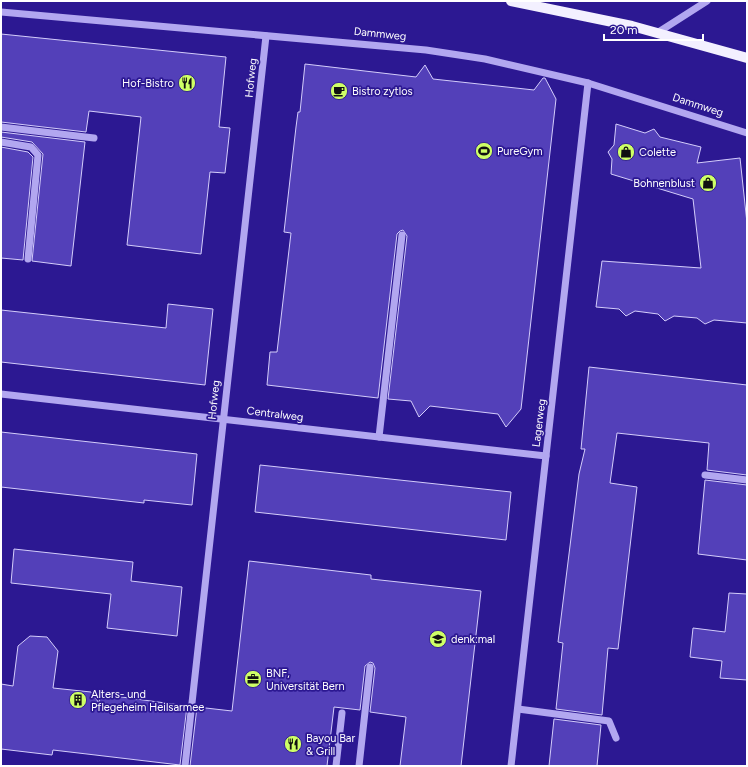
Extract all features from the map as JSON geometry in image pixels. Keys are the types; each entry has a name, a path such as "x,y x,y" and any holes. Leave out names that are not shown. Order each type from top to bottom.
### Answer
{"main road":[{"path":"512,1 579,14 657,33 747,58"}],"street":[{"path":"657,33 707,1"},
{"name":"Dammweg","path":"1,12 426,50 492,60 588,82 747,133"},
{"name":"Hofweg","path":"185,766 266,36"},
{"name":"Lagerweg","path":"511,766 588,82"},
{"path":"1,127 94,138"},
{"path":"1,142 31,146 38,155 28,259"},
{"path":"380,437 402,235"},
{"name":"Centralweg","path":"1,394 546,456"},
{"path":"705,475 747,480"},
{"path":"359,766 370,667"},
{"path":"518,709 609,721 616,738"},
{"path":"336,766 342,713"}],"building":[{"path":"1,34 226,57 219,127 230,128 225,173 210,172 201,254 127,245 141,117 89,111 86,132 1,122"},
{"path":"305,64 416,77 425,65 433,79 534,90 543,78 545,78 556,99 521,409 506,427 498,414 430,406 419,417 411,401 388,399 407,236 403,230 397,234 378,398 267,385 270,352 277,352 291,233 284,232"},
{"path":"616,124 645,133 654,129 660,137 701,147 697,163 740,158 747,223 747,323 714,320 705,324 697,318 674,316 665,321 658,314 635,311 626,316 619,309 596,307 602,261 701,268 693,199 611,174 612,159 608,152 614,145"},
{"path":"1,132 85,142 71,266 32,261 43,154 32,142 1,137"},
{"path":"1,147 28,152 33,157 23,260 1,258"},
{"path":"168,304 213,309 205,385 1,362 1,310 166,328"},
{"path":"589,367 747,385 747,475 707,470 709,443 617,433 610,483 637,487 618,649 608,648 602,715 556,709 563,643 558,642 579,474 585,449 581,449"},
{"path":"1,432 197,454 192,505 144,500 144,503 1,487"},
{"path":"260,465 511,492 506,540 255,512"},
{"path":"705,480 747,485 747,560 698,554"},
{"path":"14,549 133,562 131,581 182,587 177,636 107,628 111,594 11,583"},
{"path":"249,561 371,575 371,579 481,591 461,766 400,766 406,717 370,712 375,668 373,663 370,662 365,666 360,710 334,707 327,766 190,766 197,707 232,711"},
{"path":"729,593 747,594 747,680 720,678 722,661 690,657 693,628 725,632"},
{"name":"Alters- und Pflegeheim Heilsarmee","path":"30,636 47,637 58,651 53,688 91,692 99,703 100,694 187,706 180,765 53,750 52,755 1,749 1,684 13,686 18,646"},
{"path":"554,719 601,725 597,766 549,766"}],"place":[{"name":"Hof-Bistro","path":"187,83"},
{"name":"Bistro zytlos","path":"339,91"},
{"name":"PureGym","path":"484,151"},
{"name":"Colette","path":"626,152"},
{"name":"Bohnenblust","path":"708,183"},
{"name":"denk:mal","path":"438,639"},
{"name":"BNF, Universität Bern","path":"253,679"},
{"name":"Alters- und Pflegeheim Heilsarmee","path":"78,700"},
{"name":"Bayou Bar & Grill","path":"293,744"}]}
